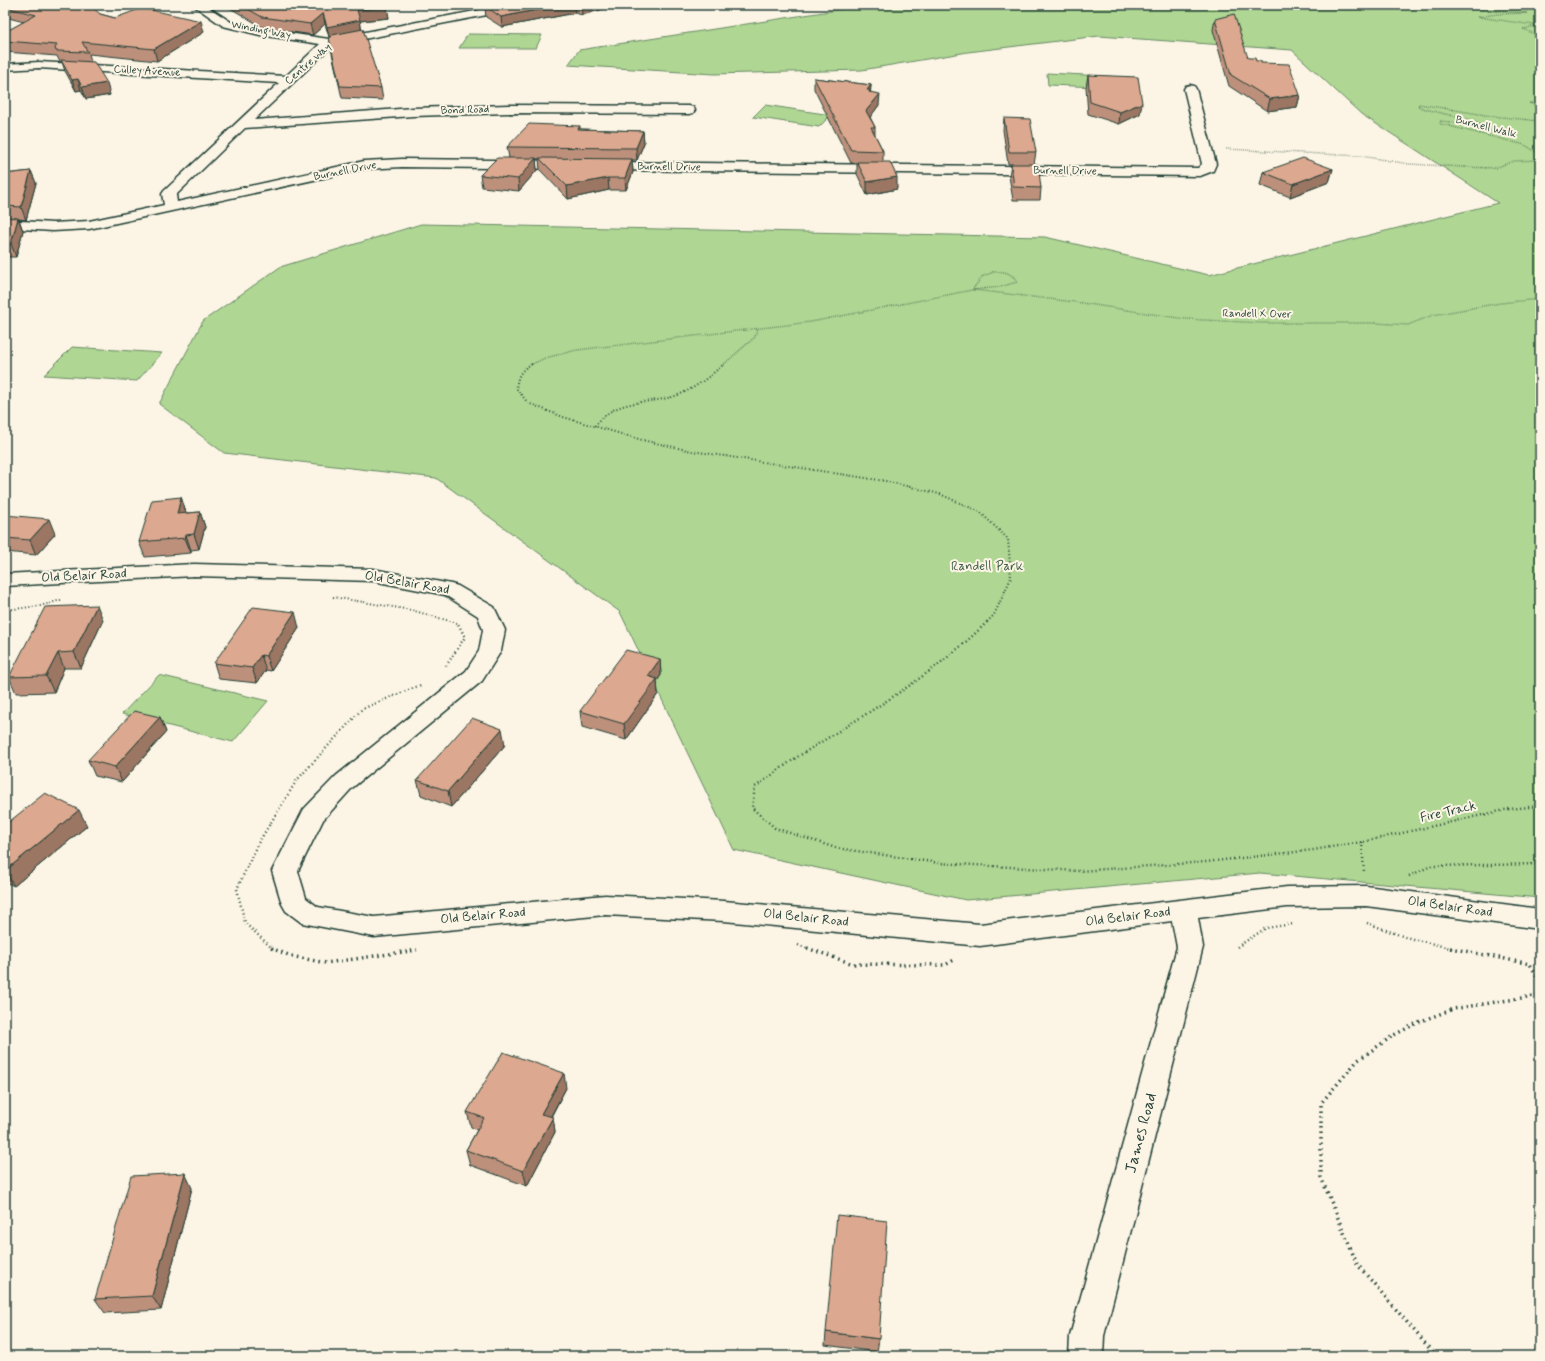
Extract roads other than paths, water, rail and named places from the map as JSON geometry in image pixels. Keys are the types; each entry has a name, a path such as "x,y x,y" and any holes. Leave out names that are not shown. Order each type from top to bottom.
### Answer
{"street":[{"name":"Winding Way","path":"198,5 227,24 260,32 329,42"},
{"name":"Centre Way","path":"170,208 169,194 329,42 523,5"},
{"name":"Culley Avenue","path":"5,67 38,65 289,80"},
{"name":"Burnell Drive","path":"5,224 53,227 89,224 170,208 364,165 387,163 1200,172 1208,168 1209,164 1190,88"},
{"name":"Bond Road","path":"241,125 413,112 508,109 689,110"},
{"name":"Old Belair Road","path":"5,580 194,570 373,575 452,590 488,612 494,630 490,651 474,676 344,782 313,816 285,871 296,904 311,916 374,927 605,905 724,910 980,935 1286,897 1366,896 1540,919"},
{"name":"James Road","path":"1086,1356 1087,1336 1190,947 1183,910"}],"park label":[{"name":"Randell Park","path":"987,566"}]}
